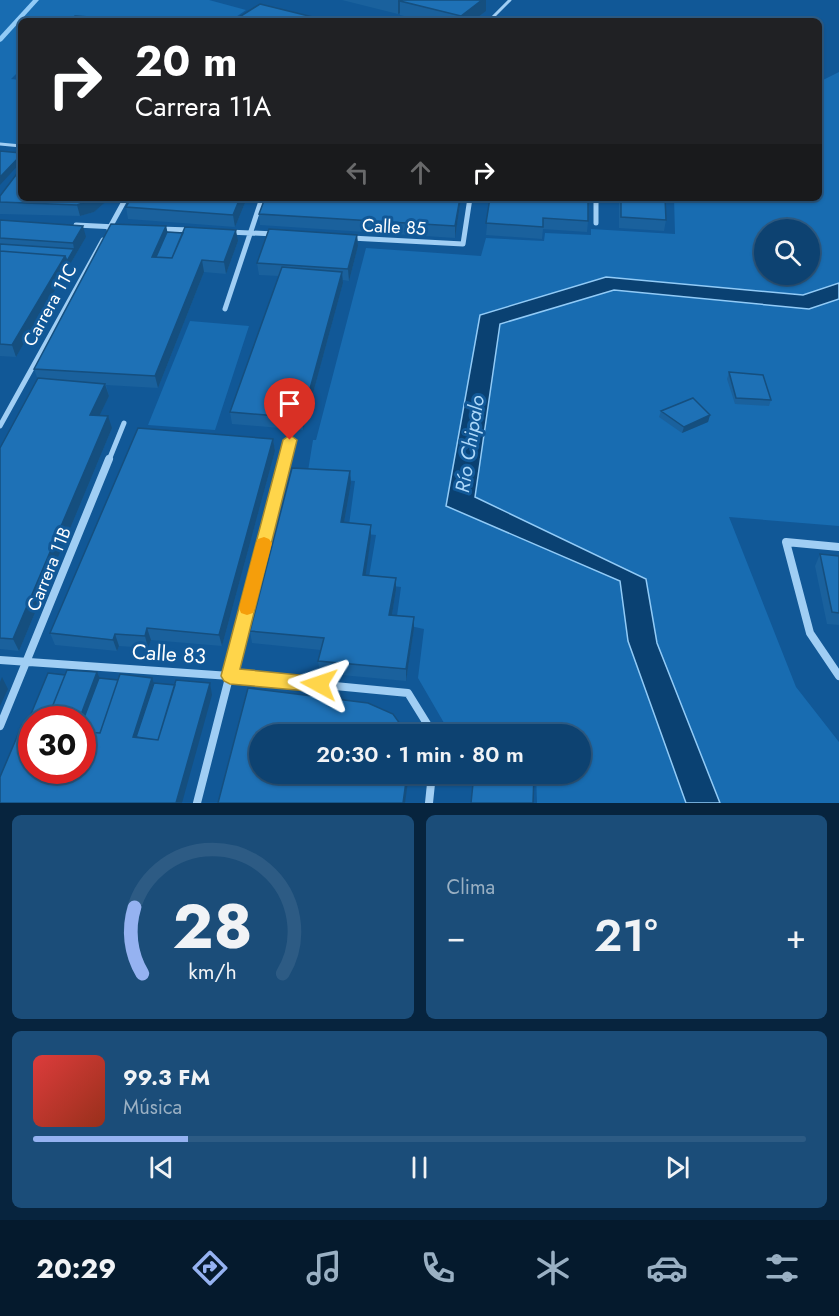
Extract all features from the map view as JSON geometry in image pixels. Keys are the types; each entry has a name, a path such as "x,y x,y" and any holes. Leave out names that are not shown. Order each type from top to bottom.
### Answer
{"street":[{"name":"Carrera 11C","path":"0,426 124,201"},
{"path":"225,309 261,201"},
{"name":"Calle 85","path":"348,238 463,244 470,201"},
{"path":"596,201 596,223"},
{"path":"66,225 121,227"},
{"path":"152,228 195,230"},
{"path":"217,231 282,234"},
{"name":"Carrera 11B","path":"0,726 124,423"},
{"path":"197,803 290,440"},
{"path":"839,547 786,542 810,633 839,676"},
{"name":"Calle 83","path":"0,660 230,676 408,693 427,724"},
{"path":"429,803 431,784"}],"lane":[{"path":"492,18 510,0"},
{"path":"0,144 18,146"}],"shaded area":[{"path":"0,0 209,0 246,10 234,18 18,18 18,72 11,79 18,80 18,146 0,144"},
{"path":"839,72 839,526 729,517 796,687 839,742 839,803 537,803 536,784 591,784 591,724 445,724 418,678 424,629 396,623 401,587 368,583 376,535 348,532 355,481 307,477 313,440 316,440 366,248 481,256 486,238 544,241 545,233 591,235 591,229 675,234 674,201 822,201 822,80"},
{"path":"190,321 249,326 215,430 148,425"}],"water":[{"name":"Río Chipalo","path":"606,277 803,295 839,283 839,299 809,309 614,290 500,324 475,497 646,579 657,643 720,803 686,803 628,641 620,581 446,506 480,315"}],"building":[{"path":"401,0 482,0 461,16"},
{"path":"260,4 317,18 238,18"},
{"path":"75,16 104,18 73,18"},
{"path":"0,151 18,153 18,158 0,177"},
{"path":"18,172 18,201 88,201 77,205 0,202 0,196"},
{"path":"129,201 239,201 233,215 126,207"},
{"path":"264,201 459,201 455,226 259,214"},
{"path":"490,201 588,201 588,221 543,218 543,227 486,223"},
{"path":"621,201 665,201 666,220 621,217"},
{"path":"0,220 83,226 73,243 0,238"},
{"path":"111,224 166,226 152,257 172,258 185,227 236,230 224,262 202,260 155,376 34,369"},
{"path":"269,229 357,235 348,269 257,263"},
{"path":"167,232 183,233 172,258 156,257"},
{"path":"0,244 74,249 67,261 65,256 0,251"},
{"path":"0,251 65,256 12,345 0,344"},
{"path":"282,267 342,272 302,418 230,412"},
{"path":"729,372 763,375 771,400 736,398"},
{"path":"38,378 105,384 90,415 108,416 13,639 0,638 0,448"},
{"path":"693,398 710,415 684,427 661,411"},
{"path":"138,428 273,439 219,635 147,628 145,636 115,634 113,640 50,633"},
{"path":"292,468 350,471 341,522 371,525 363,575 396,578 389,615 414,617 406,669 318,661 324,638 250,631"},
{"path":"820,554 839,556 839,613 832,612"},
{"path":"67,670 97,672 84,706 53,706"},
{"path":"48,673 65,675 53,706 34,706"},
{"path":"120,674 152,678 133,737 158,740 176,680 210,683 176,803 0,803 0,777 18,734 18,784 96,784 96,733 100,733"},
{"path":"99,678 118,680 100,733 96,733 96,706 88,706"},
{"path":"154,683 175,685 158,740 136,737"},
{"path":"248,688 368,703 393,714 400,724 249,724 249,784 406,784 403,803 218,803"},
{"path":"473,784 534,784 533,803 471,803"}],"waterway":[{"path":"20,18 36,0"},
{"path":"0,40 18,20"}],"slow traffic":[{"path":"247,608 264,543"}],"route":[{"path":"290,440 230,676 319,684"}]}
